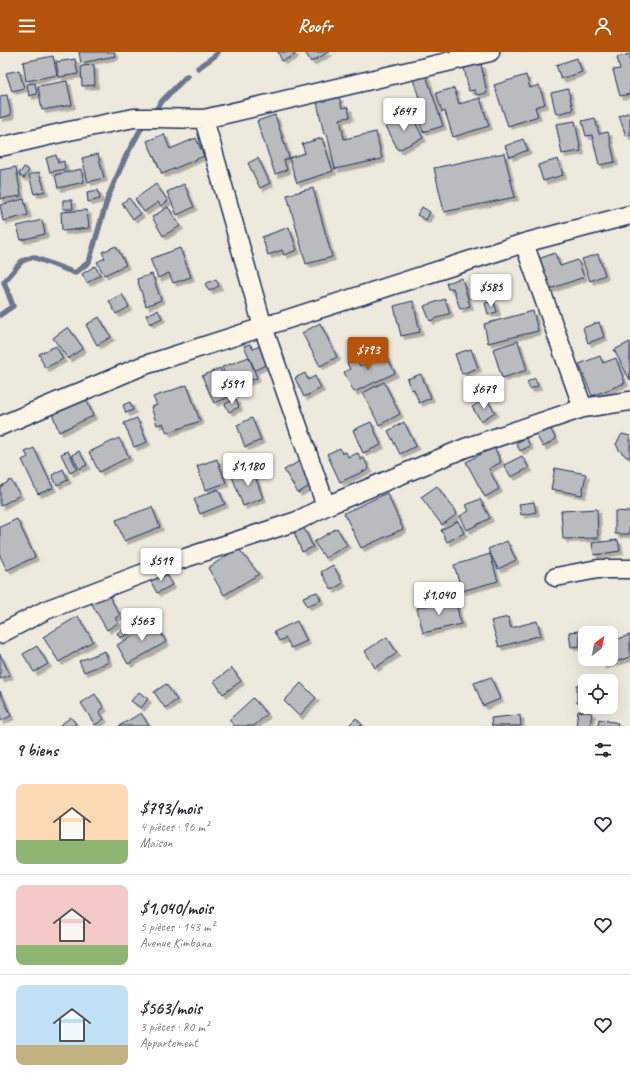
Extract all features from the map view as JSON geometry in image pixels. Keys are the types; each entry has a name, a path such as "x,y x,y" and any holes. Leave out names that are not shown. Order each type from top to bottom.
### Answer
{"street":[{"path":"0,147 69,131 148,118 204,119 490,52"},
{"path":"204,119 263,327 326,506"},
{"path":"0,426 142,366 524,243 630,215"},
{"path":"524,243 583,408"},
{"path":"0,634 46,610 173,562 297,521 326,506 465,448 583,408 630,401"},
{"path":"556,577 598,570 630,568"}],"building":[{"path":"79,52 115,52 115,56 81,63"},
{"path":"278,52 294,52 295,55 282,61"},
{"path":"305,52 329,52 311,62"},
{"path":"630,54 630,94 620,96 613,70 620,69 617,57"},
{"path":"53,56 57,75 26,81 23,62"},
{"path":"577,58 582,72 561,79 556,65"},
{"path":"75,59 78,74 59,77 56,62"},
{"path":"481,64 487,93 476,95 475,90 469,91 464,67"},
{"path":"94,65 95,85 82,86 81,66"},
{"path":"19,70 24,88 12,91 6,73"},
{"path":"426,75 443,126 423,132 414,106 421,104 413,79"},
{"path":"526,75 530,88 539,85 545,104 535,107 538,116 508,126 494,85"},
{"path":"67,81 72,105 42,110 38,86"},
{"path":"35,83 37,94 29,96 27,84"},
{"path":"454,88 459,104 480,98 489,126 453,137 445,111 442,112 436,93"},
{"path":"568,89 573,110 556,114 551,93"},
{"path":"7,95 11,115 0,118 0,96"},
{"path":"339,97 342,108 348,107 350,117 340,119 344,139 376,132 382,159 335,169 327,133 324,134 317,102"},
{"path":"630,112 630,135 626,136 619,116"},
{"path":"411,114 423,138 398,150 386,126"},
{"path":"275,115 289,158 284,160 287,170 275,174 257,121"},
{"path":"595,118 599,134 608,132 615,162 599,165 592,135 586,136 582,121"},
{"path":"575,121 581,151 562,154 556,124"},
{"path":"164,134 170,149 196,138 204,156 162,174 147,141"},
{"path":"322,138 333,171 297,183 289,158 305,153 302,144"},
{"path":"523,139 528,150 510,157 505,146"},
{"path":"504,153 515,197 444,212 434,168"},
{"path":"98,154 104,178 88,182 82,158"},
{"path":"56,155 58,163 64,161 65,169 50,172 46,158"},
{"path":"258,158 270,183 260,188 248,163"},
{"path":"558,159 563,175 543,181 538,165"},
{"path":"16,167 21,196 0,199 0,170"},
{"path":"24,167 29,170 24,178 19,175"},
{"path":"81,169 84,182 58,188 55,175"},
{"path":"39,172 45,191 34,194 29,175"},
{"path":"156,184 168,201 161,206 158,202 144,212 135,199"},
{"path":"184,184 194,207 177,215 167,192"},
{"path":"313,188 332,257 306,264 287,195"},
{"path":"98,190 100,199 88,202 87,192"},
{"path":"129,198 141,214 133,219 122,203"},
{"path":"24,199 28,215 3,221 0,205"},
{"path":"63,200 72,200 73,209 63,209"},
{"path":"168,207 180,226 163,236 152,217"},
{"path":"422,207 430,212 426,220 417,215"},
{"path":"87,210 89,228 62,231 61,212"},
{"path":"42,220 45,234 21,240 17,226"},
{"path":"289,227 297,250 284,255 282,250 268,255 262,237"},
{"path":"116,246 126,265 104,275 97,262 105,258 102,252"},
{"path":"180,248 191,277 173,283 169,273 158,278 150,259"},
{"path":"555,253 560,266 578,260 584,277 550,289 538,259"},
{"path":"598,254 605,275 590,281 582,259"},
{"path":"95,266 100,275 87,283 82,274"},
{"path":"152,274 161,300 146,306 137,279"},
{"path":"462,278 470,306 460,309 453,288 448,289 446,283"},
{"path":"216,279 219,286 209,291 205,284"},
{"path":"122,294 129,307 116,314 109,301"},
{"path":"445,299 450,313 430,321 424,306"},
{"path":"413,301 420,332 401,336 394,306"},
{"path":"494,301 497,312 488,314 485,303"},
{"path":"158,310 162,318 150,324 146,315"},
{"path":"533,311 538,331 488,343 484,324"},
{"path":"99,317 111,337 97,345 86,325"},
{"path":"599,322 604,337 588,343 583,328"},
{"path":"320,323 337,357 320,366 302,333"},
{"path":"68,327 83,348 68,359 53,338"},
{"path":"518,341 527,370 502,378 493,349"},
{"path":"630,342 630,380 614,350"},
{"path":"250,344 253,349 260,346 268,364 255,370 244,346"},
{"path":"56,346 63,359 45,368 39,354"},
{"path":"375,348 380,360 387,357 395,373 354,392 344,372 350,369 347,363 356,358 360,366 371,361 367,352"},
{"path":"471,349 478,368 462,374 455,354"},
{"path":"600,356 603,363 616,358 625,383 592,396 579,364"},
{"path":"249,357 257,378 230,388 222,367"},
{"path":"220,368 232,396 214,403 202,376"},
{"path":"305,373 308,380 315,376 321,388 304,397 295,378"},
{"path":"421,374 431,398 419,403 414,389 411,390 407,379"},
{"path":"535,378 538,386 530,389 527,382"},
{"path":"384,382 400,414 379,425 363,393"},
{"path":"187,385 200,421 167,433 163,423 157,425 151,407 157,405 153,397"},
{"path":"86,398 93,416 59,432 52,413"},
{"path":"486,398 495,412 481,421 472,407"},
{"path":"236,399 239,407 229,412 225,404"},
{"path":"130,402 133,410 126,413 123,405"},
{"path":"137,418 147,442 134,447 124,423"},
{"path":"252,418 261,440 245,447 237,425"},
{"path":"371,422 381,445 363,453 353,430"},
{"path":"404,422 416,446 400,454 388,431"},
{"path":"547,423 556,439 543,447 534,431"},
{"path":"622,434 630,436 630,457 627,457 619,450 616,444"},
{"path":"119,438 129,457 99,472 89,452"},
{"path":"526,438 530,446 520,451 516,443"},
{"path":"494,447 501,462 489,469 499,489 485,497 466,462"},
{"path":"34,448 53,488 38,494 22,460 28,457 25,452"},
{"path":"340,448 342,454 346,452 348,457 358,453 361,460 364,458 369,469 340,482 327,454"},
{"path":"68,451 77,469 70,473 61,454"},
{"path":"79,451 87,465 79,469 72,455"},
{"path":"522,456 529,468 511,477 504,465"},
{"path":"217,459 226,483 205,490 197,466"},
{"path":"300,461 314,483 298,493 284,470"},
{"path":"252,468 263,498 243,506 232,476"},
{"path":"555,468 586,474 582,495 551,489"},
{"path":"63,469 68,480 57,485 52,475"},
{"path":"11,480 20,495 0,506 0,487"},
{"path":"437,486 457,514 442,525 421,497"},
{"path":"218,489 225,504 200,514 194,499"},
{"path":"387,493 403,529 361,548 344,513"},
{"path":"480,499 490,518 467,530 460,516 469,511 466,505"},
{"path":"534,502 536,512 521,515 519,504"},
{"path":"152,507 160,527 124,541 116,520"},
{"path":"597,509 598,538 563,539 561,511"},
{"path":"615,511 630,512 629,534 615,534"},
{"path":"17,519 35,557 7,570 0,556 0,527"},
{"path":"458,521 464,533 447,542 441,530"},
{"path":"304,528 313,547 302,552 294,532"},
{"path":"337,528 347,545 325,558 314,542"},
{"path":"618,540 620,551 594,555 592,543"},
{"path":"507,541 516,560 498,569 488,549"},
{"path":"238,548 259,574 224,595 208,568"},
{"path":"490,554 498,581 462,591 454,565"},
{"path":"333,565 343,583 332,590 321,572"},
{"path":"165,572 172,585 157,593 150,580"},
{"path":"106,591 120,615 115,618 118,623 107,630 90,601"},
{"path":"317,592 321,600 307,606 303,597"},
{"path":"455,599 461,624 423,633 417,608"},
{"path":"78,616 93,641 59,662 43,637"},
{"path":"508,617 511,628 537,621 541,635 499,647 491,621"},
{"path":"154,620 166,642 128,664 117,645 138,633 137,630"},
{"path":"297,621 307,641 291,648 286,638 279,641 274,632"},
{"path":"126,628 129,633 120,638 117,633"},
{"path":"578,631 578,646 571,647 569,632"},
{"path":"630,635 630,657 618,661 618,639"},
{"path":"387,637 397,653 375,668 365,651"},
{"path":"37,646 48,664 34,672 23,654"},
{"path":"105,651 109,662 84,672 79,661"},
{"path":"0,654 10,675 0,679"},
{"path":"232,668 241,681 223,694 214,681"},
{"path":"491,677 500,699 483,706 474,683"},
{"path":"301,683 316,698 299,716 284,701"},
{"path":"166,684 177,700 165,708 154,692"},
{"path":"577,685 578,703 577,703"},
{"path":"0,691 11,716 0,721"},
{"path":"139,692 148,699 141,708 131,701"},
{"path":"95,694 104,708 99,711 104,719 95,725 81,703"},
{"path":"253,698 267,714 254,726 235,726 229,720"},
{"path":"578,711 578,714 592,714 590,726 576,726"},
{"path":"141,713 149,726 119,726"},
{"path":"520,715 521,726 492,726 491,718"},
{"path":"71,717 76,724 73,726 59,726"},
{"path":"356,718 363,726 348,726"},
{"path":"599,719 618,723 617,726 598,726"}],"waterway":[{"path":"198,68 218,52"},
{"path":"152,115 163,100 187,76"},
{"path":"0,315 13,306 4,282 22,261 33,257 75,273 89,262 108,197 126,156 146,122"}]}
